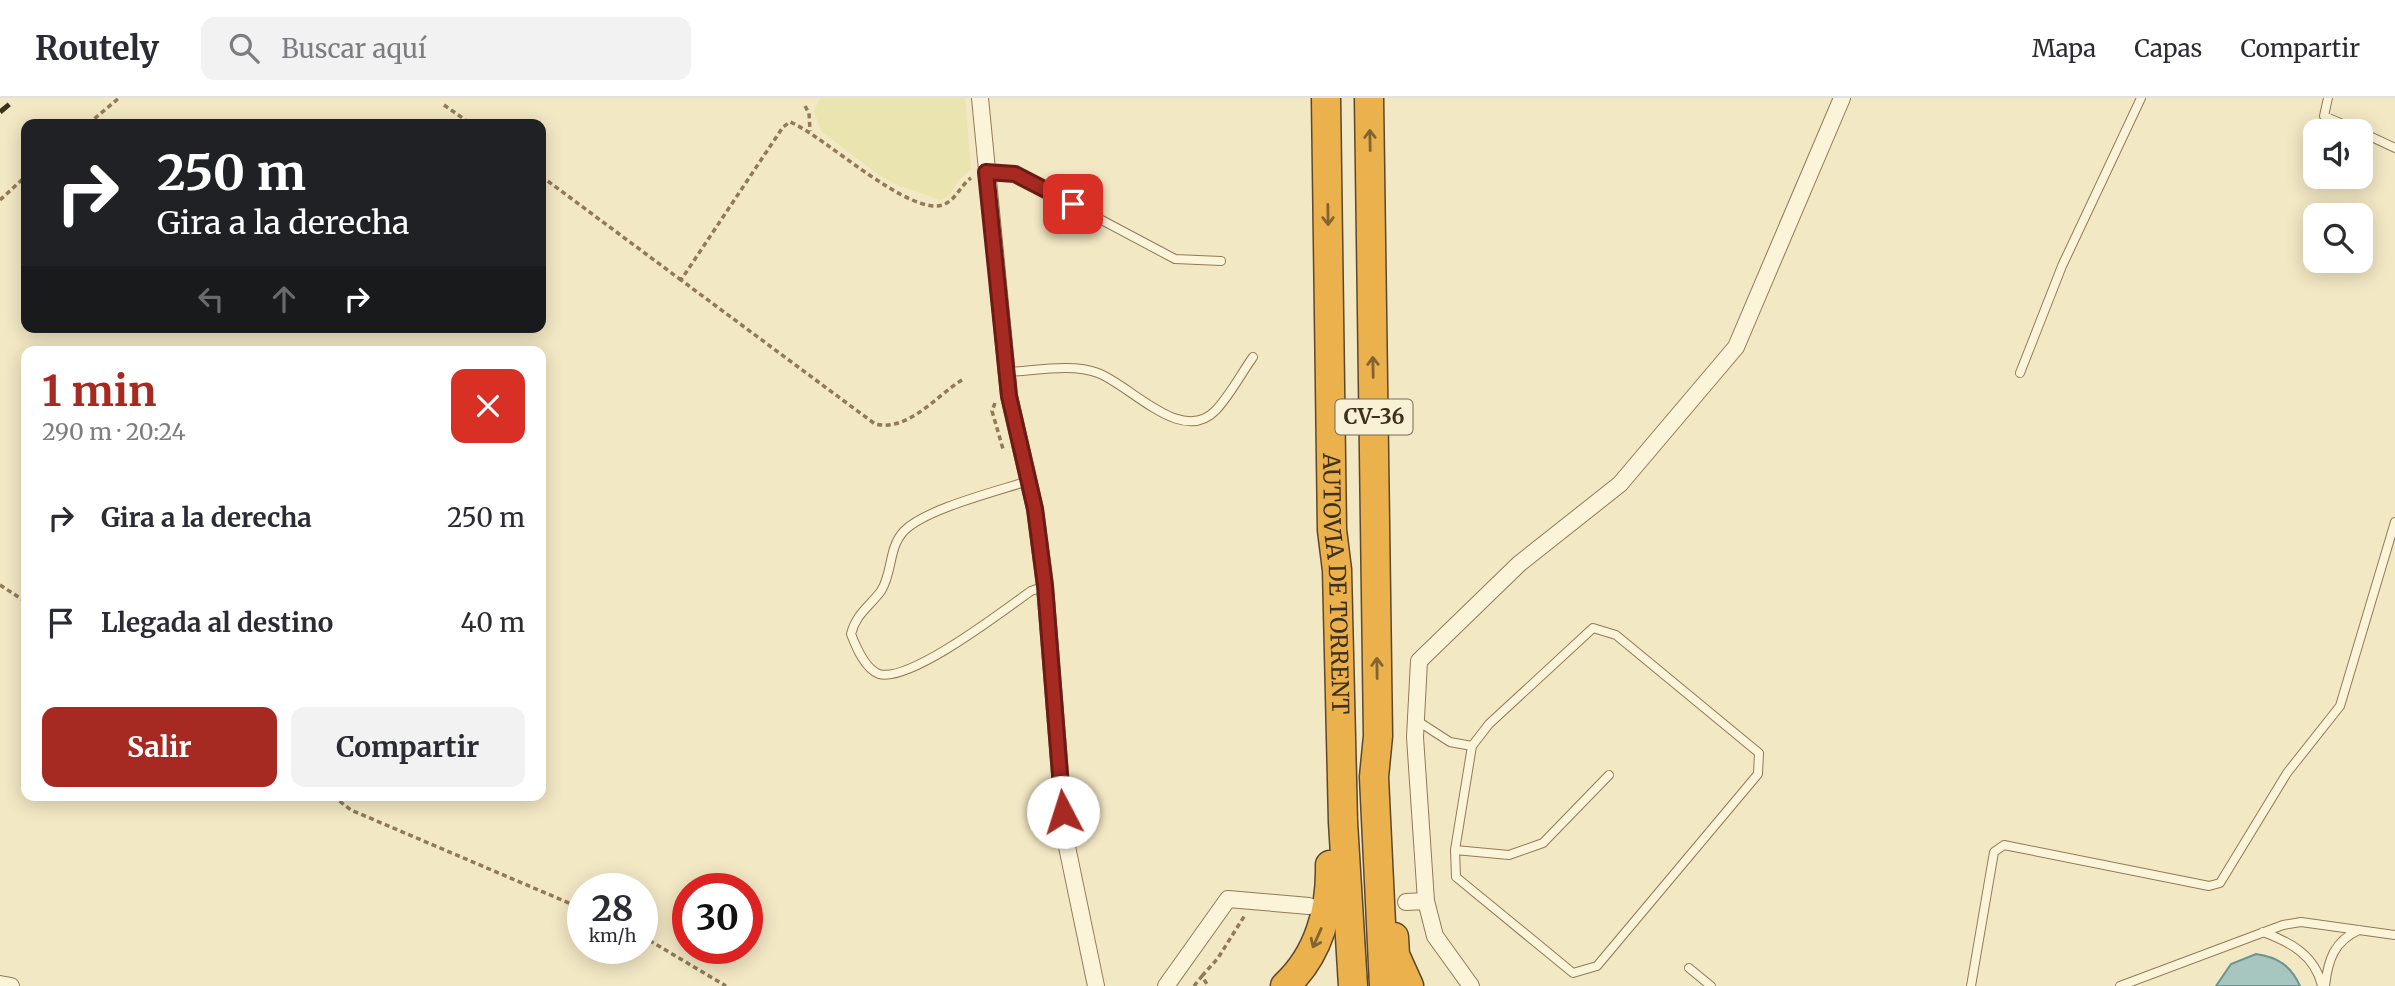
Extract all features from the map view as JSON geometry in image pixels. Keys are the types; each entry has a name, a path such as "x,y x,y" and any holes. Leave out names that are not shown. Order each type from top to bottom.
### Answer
{"highway":[{"name":"AUTOVIA DE TORRENT","path":"1326,98 1332,530 1337,570 1343,822 1353,986"},
{"name":"AUTOVIA DE TORRENT","path":"1369,98 1378,737 1374,777 1384,986"},
{"path":"1285,986 1297,975 1314,946 1325,919 1331,889 1323,573 1332,530"},
{"path":"1378,737 1388,776 1395,955 1409,986"}],"street":[{"path":"980,98 1009,396 1028,481 1045,586 1066,837 1096,986"},
{"path":"1471,986 1435,936 1426,901 1416,720 1419,661 1519,564 1620,484 1736,347 1842,98"},
{"path":"1166,986 1228,899 1309,906"},
{"path":"1406,902 1426,901"},
{"path":"0,984 11,986"}],"lane":[{"path":"2020,373 2062,266 2141,98"},
{"path":"2328,98 2324,116 2331,119"},
{"path":"2373,138 2395,148"},
{"path":"986,172 1005,171 1028,179 1175,259 1221,261"},
{"path":"1007,372 1072,369 1098,373 1175,420 1191,424 1205,420 1217,409 1253,357"},
{"path":"1028,481 925,516 904,531 893,548 881,590 855,620 851,634 867,664 878,674 894,674 928,661 1031,591 1045,586"},
{"path":"1971,986 1994,852 2004,845 2209,886 2220,883 2287,773 2340,706 2395,522"},
{"path":"1593,628 1616,635 1759,753 1758,774 1597,966 1573,973 1456,877 1455,850 1472,746 1489,724 1593,628"},
{"path":"1416,720 1450,742 1472,746"},
{"path":"1455,850 1509,855 1543,843 1609,775"},
{"path":"2120,986 2262,932 2301,922 2395,935"},
{"path":"2323,986 2331,955 2337,944 2360,930"},
{"path":"2262,932 2297,947 2310,961 2323,986"},
{"path":"1689,968 1711,986"}],"path":[{"path":"94,119 119,98"},
{"path":"444,105 464,119"},
{"path":"805,106 809,113 810,131"},
{"path":"681,280 783,127 790,121 810,131 876,180 929,205 945,204 965,182 986,172"},
{"path":"546,180 875,424 895,426 906,421 962,380"},
{"path":"0,200 21,181"},
{"path":"0,585 21,599"},
{"path":"339,801 351,810 567,902"},
{"path":"1194,986 1219,958 1246,915"},
{"path":"658,946 726,986"},
{"path":"1202,976 1208,986"}],"shaded area":[{"path":"820,98 965,98 971,169 959,180 950,195 940,200 898,185 879,175 821,131 814,111"}],"water":[{"path":"2256,954 2271,957 2283,964 2300,986 2216,986 2231,964"}],"railway":[{"path":"0,112 17,98"}],"route":[{"path":"1063,812 1045,586 1035,509 1009,396 986,172 1005,171 1015,174 1073,204"}]}
